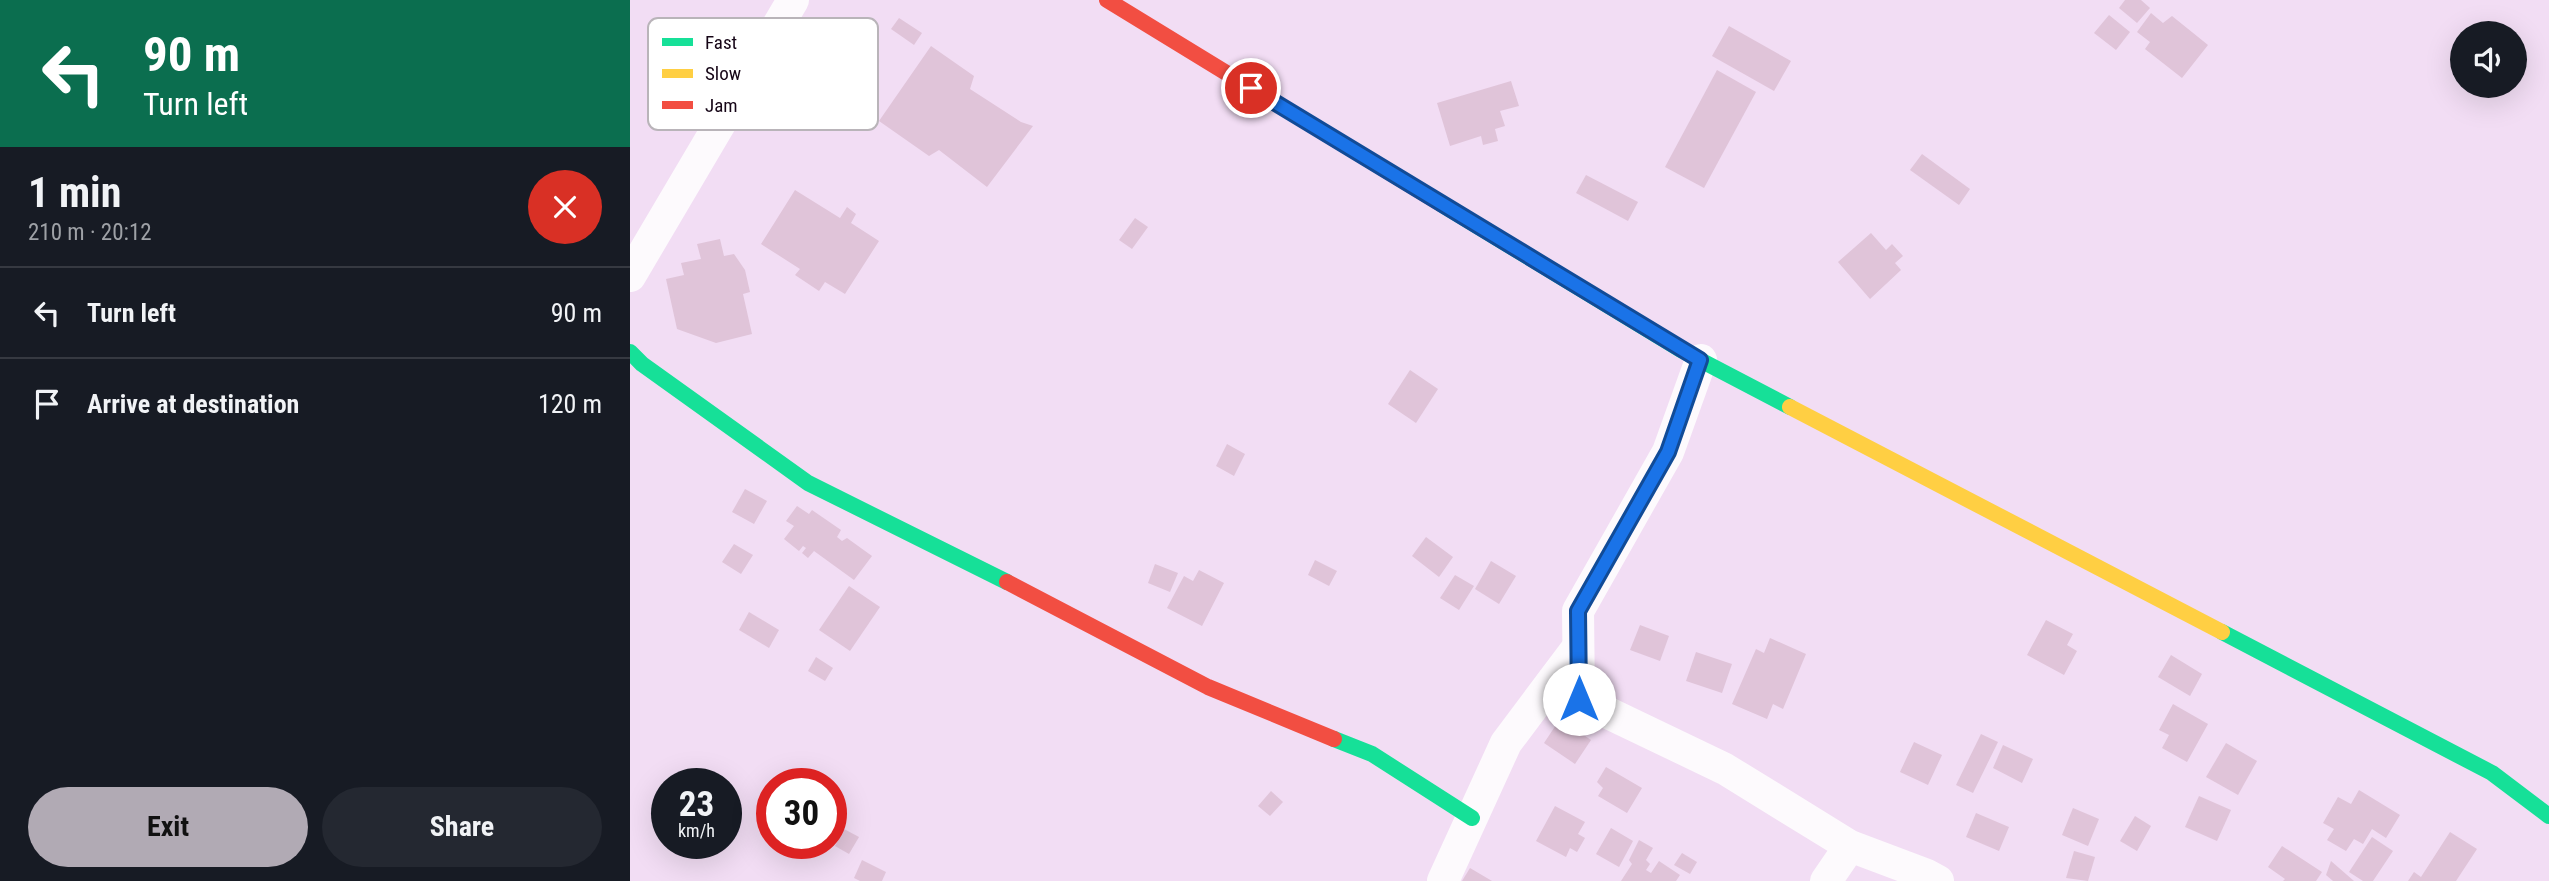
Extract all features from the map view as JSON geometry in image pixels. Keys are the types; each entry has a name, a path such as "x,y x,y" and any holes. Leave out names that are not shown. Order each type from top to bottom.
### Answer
{"main road":[{"path":"1107,0 1700,360 2492,773 2549,816"},
{"path":"630,352 642,364 808,483 1020,588 1208,687 1372,754 1472,818"}],"street":[{"path":"782,18 793,0"},
{"path":"630,276 716,130"},
{"path":"1700,360 1668,452 1578,611 1579,699 1725,769 1850,846 1927,874 1938,881"},
{"path":"1443,881 1506,743 1578,647"},
{"path":"1826,881 1850,846"}],"building":[{"path":"2125,0 2141,0 2150,8 2137,23 2119,8"},
{"path":"2151,13 2163,23 2172,16 2208,45 2182,78 2145,49 2150,42 2137,32"},
{"path":"2109,15 2130,32 2116,50 2094,33"},
{"path":"899,18 922,33 914,45 891,29"},
{"path":"1729,26 1791,61 1774,91 1712,56"},
{"path":"931,46 974,76 970,89 1021,122 1033,126 987,187 939,150 929,156 879,121"},
{"path":"1717,70 1756,92 1704,188 1665,167"},
{"path":"1511,81 1519,106 1500,111 1505,126 1495,129 1498,141 1483,145 1481,136 1450,146 1437,103"},
{"path":"1922,154 1970,189 1959,205 1910,170"},
{"path":"1586,175 1638,202 1628,221 1576,193"},
{"path":"795,190 840,218 847,207 856,214 851,223 879,241 845,294 825,282 819,291 795,275 800,269 761,244"},
{"path":"1135,218 1148,227 1132,249 1119,240"},
{"path":"1871,233 1886,250 1892,244 1903,256 1895,263 1901,270 1870,299 1838,262"},
{"path":"720,239 724,256 734,254 745,270 750,292 743,294 752,334 716,343 677,329 666,279 684,275 681,263 701,259 697,244"},
{"path":"1410,370 1438,389 1416,423 1388,404"},
{"path":"1227,444 1245,454 1234,476 1216,466"},
{"path":"745,489 767,501 754,524 732,512"},
{"path":"797,506 809,514 812,510 841,530 837,537 842,541 847,538 872,556 854,580 814,551 808,558 802,553 806,548 803,546 799,551 784,539 794,526 786,521"},
{"path":"1426,537 1453,557 1439,577 1412,556"},
{"path":"734,544 753,555 741,574 722,562"},
{"path":"1315,560 1337,571 1329,586 1308,575"},
{"path":"1491,561 1516,576 1499,604 1475,589"},
{"path":"1155,564 1178,573 1170,592 1148,583"},
{"path":"1199,570 1224,583 1202,626 1167,608 1184,576 1193,581"},
{"path":"1455,575 1474,586 1459,610 1440,598"},
{"path":"849,586 880,607 850,651 819,630"},
{"path":"749,612 779,630 769,648 739,630"},
{"path":"2046,620 2073,634 2067,645 2077,651 2064,675 2027,655"},
{"path":"1640,625 1669,636 1660,661 1630,650"},
{"path":"1770,638 1806,654 1783,709 1773,704 1767,719 1732,704 1756,649 1764,653"},
{"path":"1696,652 1732,664 1722,693 1686,681"},
{"path":"2171,655 2202,674 2190,696 2158,677"},
{"path":"816,657 833,668 825,681 808,671"},
{"path":"2173,704 2208,724 2187,762 2162,748 2169,735 2159,730"},
{"path":"1560,719 1591,740 1575,764 1544,743"},
{"path":"1981,734 1998,742 1973,793 1956,785"},
{"path":"1914,742 1942,755 1928,785 1900,772"},
{"path":"2226,743 2257,761 2238,795 2206,777"},
{"path":"2003,745 2033,759 2022,783 1993,768"},
{"path":"1606,767 1642,788 1627,813 1598,796 1603,788 1597,782"},
{"path":"2359,790 2400,815 2386,838 2372,829 2363,844 2354,839 2346,851 2327,840 2334,829 2323,823 2338,797 2351,804"},
{"path":"1271,791 1283,802 1270,816 1258,806"},
{"path":"2199,796 2231,810 2217,841 2185,827"},
{"path":"1555,806 1585,822 1578,834 1585,838 1577,852 1570,848 1566,857 1536,841"},
{"path":"2073,808 2099,819 2088,846 2062,835"},
{"path":"1976,813 2009,827 1999,851 1966,837"},
{"path":"2135,816 2151,826 2137,851 2120,841"},
{"path":"1611,828 1633,841 1619,867 1596,854"},
{"path":"847,831 859,837 849,854 847,853"},
{"path":"2450,832 2477,849 2456,881 2408,881 2414,872 2421,877"},
{"path":"2372,837 2393,851 2373,881 2363,881 2349,872"},
{"path":"1639,840 1653,848 1646,860 1650,864 1646,870 1651,873 1659,861 1680,875 1676,881 1621,881 1632,864 1629,860"},
{"path":"2282,846 2322,872 2316,881 2283,881 2285,879 2268,867"},
{"path":"2074,851 2095,857 2088,881 2066,878"},
{"path":"1682,853 1697,862 1690,874 1674,865"},
{"path":"862,860 886,872 882,881 860,881 854,878"},
{"path":"2331,861 2354,881 2333,881 2326,875"},
{"path":"1470,868 1492,881 1462,881"}],"traffic: fast":[{"path":"1441,204 1681,350 1790,407"},
{"path":"630,352 642,364 808,483 1007,582"},
{"path":"2222,632 2492,773 2549,816"},
{"path":"1334,739 1372,754 1472,818"}],"traffic: slow":[{"path":"1790,407 2222,632"}],"traffic: jam":[{"path":"1107,0 1441,204"},
{"path":"1007,582 1208,687 1334,739"}],"route":[{"path":"1251,88 1700,360 1668,452 1578,611 1579,699"}]}
